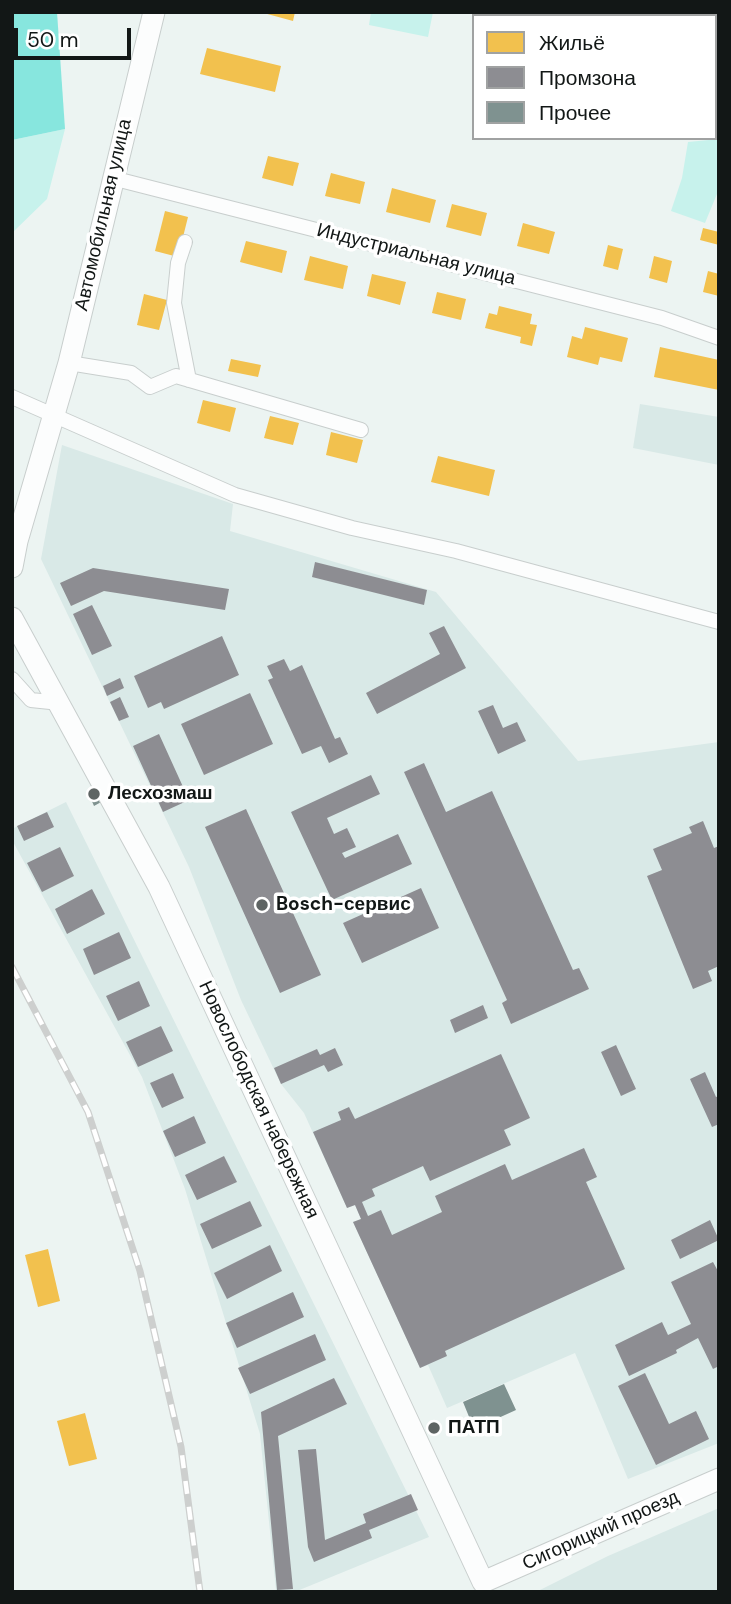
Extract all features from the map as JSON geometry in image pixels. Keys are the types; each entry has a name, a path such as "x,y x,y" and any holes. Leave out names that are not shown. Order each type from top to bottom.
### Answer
{"street":[{"name":"Автомобильная улица","path":"52,416 69,363 153,12"},
{"name":"Индустриальная улица","path":"112,178 662,318 719,338"},
{"path":"185,242 178,263 174,303 189,380"},
{"path":"69,363 131,373 150,387 176,376 360,430"},
{"path":"12,397 235,495 352,528 456,551 719,622"},
{"path":"12,568 52,416"},
{"name":"Новослободская набережная","path":"12,618 159,887 485,1587"},
{"path":"12,679 30,700 60,703"},
{"name":"Сигорицкий проезд","path":"485,1587 719,1479"}],"shaded area":[{"path":"371,12 433,12 428,37 369,25"},
{"path":"664,12 665,14 557,14"},
{"path":"65,129 47,199 12,233 12,140"},
{"path":"717,139 719,189 705,223 671,211 682,178 688,142"},
{"path":"640,404 719,417 719,465 633,448"},
{"path":"62,445 233,504 230,531 436,592 578,761 719,742 719,1443 628,1479 575,1353 447,1408 428,1365 420,1368 353,1222 361,1219 355,1205 347,1208 304,1113 281,1084 241,1000 189,867 41,559"},
{"path":"66,802 429,1537 297,1591 276,1590 260,1434 185,1189 142,1077 12,840 12,829"},
{"path":"719,1508 719,1592 536,1592 608,1556"}],"water":[{"path":"12,12 57,12 65,129 12,140"}],"building: Жильё":[{"path":"260,12 295,12 293,21"},
{"path":"207,48 281,66 275,92 200,74"},
{"path":"268,156 299,163 293,186 262,178"},
{"path":"331,173 365,182 360,204 325,196"},
{"path":"392,188 436,200 430,223 386,212"},
{"path":"452,204 487,213 481,236 446,227"},
{"path":"165,211 188,217 178,257 155,251"},
{"path":"523,223 555,232 549,254 517,246"},
{"path":"703,228 719,232 719,245 700,240"},
{"path":"246,241 287,251 282,273 240,262"},
{"path":"608,245 623,249 618,270 603,266"},
{"path":"310,256 348,266 343,289 304,280"},
{"path":"654,256 672,261 667,283 649,278"},
{"path":"708,271 719,274 719,296 703,292"},
{"path":"372,274 406,282 400,305 367,296"},
{"path":"437,292 466,299 461,320 432,313"},
{"path":"144,294 167,300 159,330 137,325"},
{"path":"499,306 532,314 530,324 537,325 532,346 520,343 521,337 485,328 489,313 497,315"},
{"path":"585,327 628,338 622,362 600,357 598,365 567,357 572,336 582,339"},
{"path":"660,347 719,360 719,390 654,377"},
{"path":"231,359 261,365 258,377 228,371"},
{"path":"203,400 236,408 230,432 197,423"},
{"path":"270,416 299,423 293,445 264,438"},
{"path":"331,432 363,440 357,463 326,455"},
{"path":"438,456 495,470 489,496 431,482"},
{"path":"48,1249 60,1301 38,1307 25,1255"},
{"path":"85,1413 97,1459 69,1466 57,1421"}],"building: Промзона":[{"path":"315,562 427,590 424,605 312,577"},
{"path":"93,568 229,589 225,610 104,591 71,606 60,583"},
{"path":"92,605 112,646 92,655 73,614"},
{"path":"444,626 466,668 377,714 366,693 440,654 429,633"},
{"path":"222,636 239,675 164,709 161,702 148,708 134,676"},
{"path":"284,659 290,671 302,665 335,739 340,737 348,754 329,763 321,746 302,754 268,680 273,678 267,666"},
{"path":"120,678 124,688 107,696 103,686"},
{"path":"250,693 273,744 204,775 181,724"},
{"path":"120,697 129,717 119,721 110,702"},
{"path":"493,705 503,728 517,722 526,741 498,754 478,711"},
{"path":"159,734 189,800 163,812 133,746"},
{"path":"424,763 446,812 492,791 573,970 579,968 589,989 511,1024 502,1003 507,1000 404,772"},
{"path":"371,775 380,794 327,818 334,834 347,828 356,847 342,853 345,858 398,834 412,864 332,900 291,812"},
{"path":"246,809 321,975 280,993 205,827"},
{"path":"47,812 54,827 24,841 17,826"},
{"path":"703,821 714,848 719,846 719,966 708,971 712,981 693,989 647,876 662,870 653,849 692,833 689,827"},
{"path":"60,847 74,876 42,892 27,863"},
{"path":"421,888 439,928 362,963 343,923"},
{"path":"92,889 105,914 67,934 55,909"},
{"path":"119,932 131,958 94,975 83,949"},
{"path":"139,981 150,1006 118,1021 106,996"},
{"path":"483,1005 488,1018 455,1033 450,1020"},
{"path":"161,1026 173,1051 138,1067 126,1042"},
{"path":"616,1045 636,1089 621,1096 601,1052"},
{"path":"335,1048 343,1065 328,1072 324,1065 281,1084 274,1068 317,1049 320,1055"},
{"path":"501,1054 530,1118 504,1130 511,1145 430,1181 423,1166 372,1189 375,1196 362,1202 368,1216 381,1210 392,1235 442,1212 435,1196 505,1164 512,1180 584,1148 597,1177 586,1182 625,1269 445,1351 447,1356 420,1368 353,1222 361,1219 355,1205 347,1208 313,1132 341,1120 338,1112 349,1107 355,1119"},
{"path":"705,1072 716,1097 719,1096 719,1124 712,1127 690,1079"},
{"path":"173,1073 184,1098 162,1108 150,1083"},
{"path":"194,1116 206,1143 175,1157 163,1131"},
{"path":"224,1156 237,1182 197,1200 185,1175"},
{"path":"250,1201 262,1226 212,1249 200,1224"},
{"path":"710,1220 719,1240 680,1259 671,1240"},
{"path":"270,1245 282,1271 227,1299 214,1273"},
{"path":"713,1262 719,1273 719,1366 713,1369 698,1338 676,1350 677,1353 629,1376 615,1345 662,1322 668,1335 691,1324 671,1282"},
{"path":"293,1292 304,1317 237,1348 226,1323"},
{"path":"315,1334 326,1360 250,1394 238,1368"},
{"path":"645,1373 669,1424 696,1411 709,1439 656,1465 618,1386"},
{"path":"334,1378 347,1404 278,1436 293,1589 277,1590 261,1412"},
{"path":"316,1449 325,1540 366,1523 363,1514 411,1494 418,1510 369,1530 372,1538 314,1562 308,1547 298,1450"}],"building: Прочее":[{"path":"97,788 103,801 94,806 88,792"},
{"path":"504,1384 516,1410 474,1429 463,1402"}],"railway":[{"path":"12,967 88,1112 140,1271 181,1447 200,1592"}],"place":[{"name":"Лесхозмаш","path":"94,794"},
{"name":"Bosch-сервис","path":"262,905"},
{"name":"ПАТП","path":"434,1428"}]}
